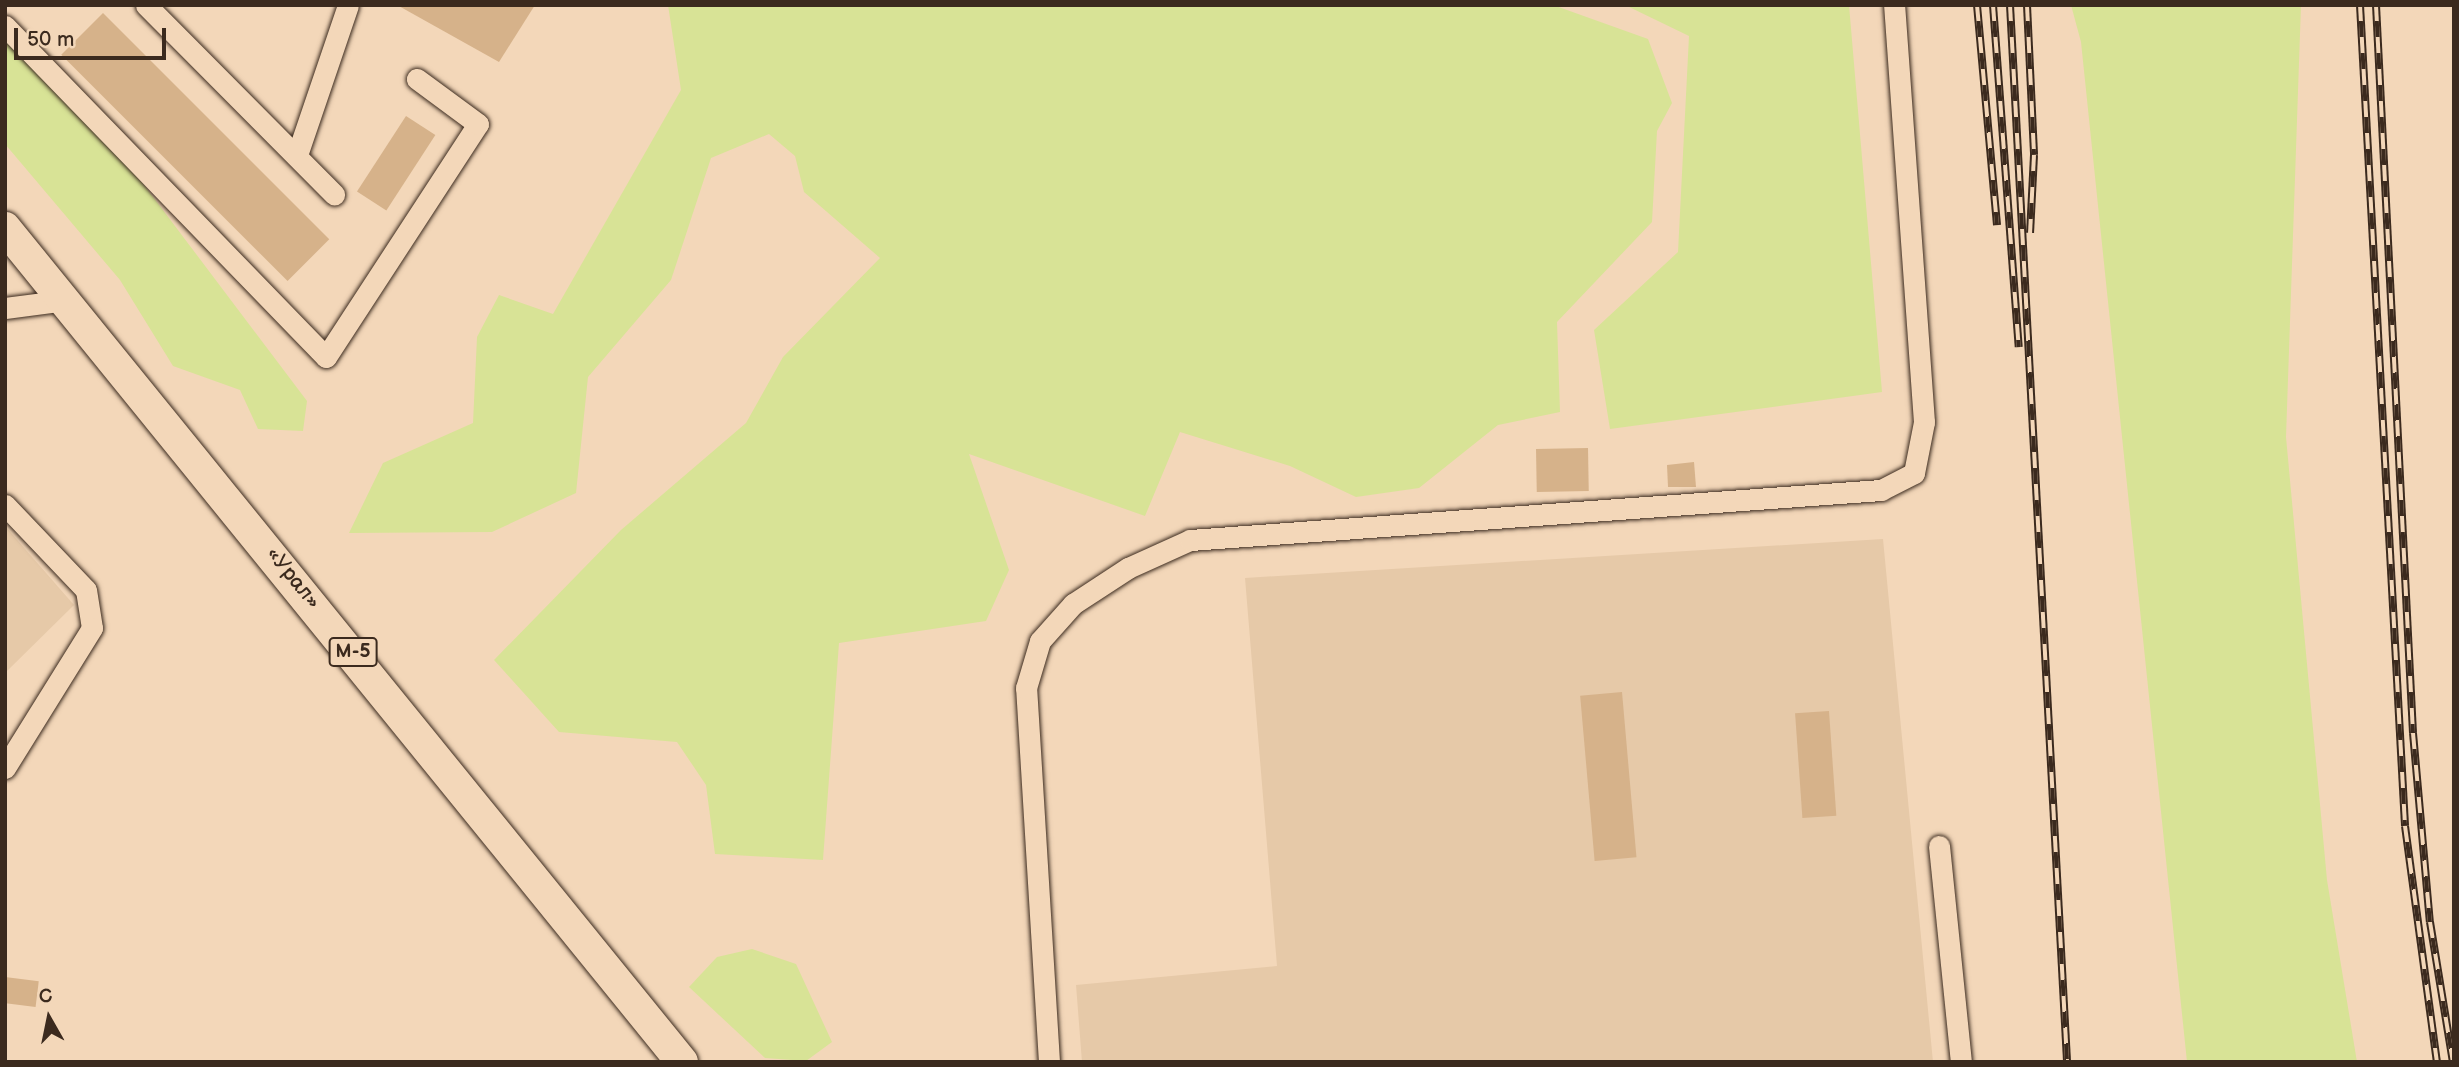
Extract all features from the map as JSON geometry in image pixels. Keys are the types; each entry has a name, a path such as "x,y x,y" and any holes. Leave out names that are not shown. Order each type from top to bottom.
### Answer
{"highway":[{"name":"«Урал»","path":"5,228 682,1062"}],"street":[{"path":"146,5 334,194"},
{"path":"296,155 348,5"},
{"path":"1049,1062 1026,688 1040,641 1073,604 1128,568 1190,540 1881,490 1914,473 1924,422 1894,5"},
{"path":"5,26 326,357 478,124 417,79"},
{"path":"5,308 66,300"},
{"path":"5,505 86,590 92,628 5,768"},
{"path":"1939,846 1961,1062"}],"shaded area":[{"path":"5,526 74,605 5,673"},
{"path":"1883,539 1933,1062 1082,1062 1076,985 1277,966 1245,578"}],"green space":[{"path":"668,5 1553,5 1648,39 1672,103 1657,131 1652,222 1557,322 1560,412 1498,425 1419,488 1356,497 1290,466 1180,432 1145,516 969,454 1009,570 986,621 839,643 823,860 715,854 706,785 677,742 559,732 494,660 621,530 746,423 783,357 880,258 804,192 795,156 769,134 711,158 671,280 588,377 576,493 492,532 349,533 383,463 473,423 477,337 499,295 553,314 681,90"},
{"path":"1625,5 1849,5 1882,392 1610,429 1594,330 1678,252 1689,36"},
{"path":"2071,5 2301,5 2286,437 2327,880 2357,1062 2187,1062 2081,42"},
{"path":"5,35 141,181 307,401 303,431 258,429 240,390 173,366 120,280 5,144"},
{"path":"752,949 796,964 832,1042 806,1061 765,1058 689,987 717,957"}],"building":[{"path":"397,5 535,5 499,62"},
{"path":"103,13 329,239 288,281 61,55"},
{"path":"406,116 435,135 386,211 357,191"},
{"path":"1588,448 1589,491 1537,492 1536,449"},
{"path":"1694,462 1696,487 1668,487 1667,465"},
{"path":"1622,692 1636,857 1595,861 1580,696"},
{"path":"1829,711 1836,816 1802,818 1795,713"},
{"path":"5,977 39,981 36,1007 5,1003"}],"railway":[{"path":"1977,5 1997,225"},
{"path":"1993,5 2019,347"},
{"path":"2010,5 2067,1062"},
{"path":"2027,5 2034,155 2030,233"},
{"path":"2360,5 2405,826 2437,1062"},
{"path":"2376,5 2413,733 2430,922 2453,1062"}]}
